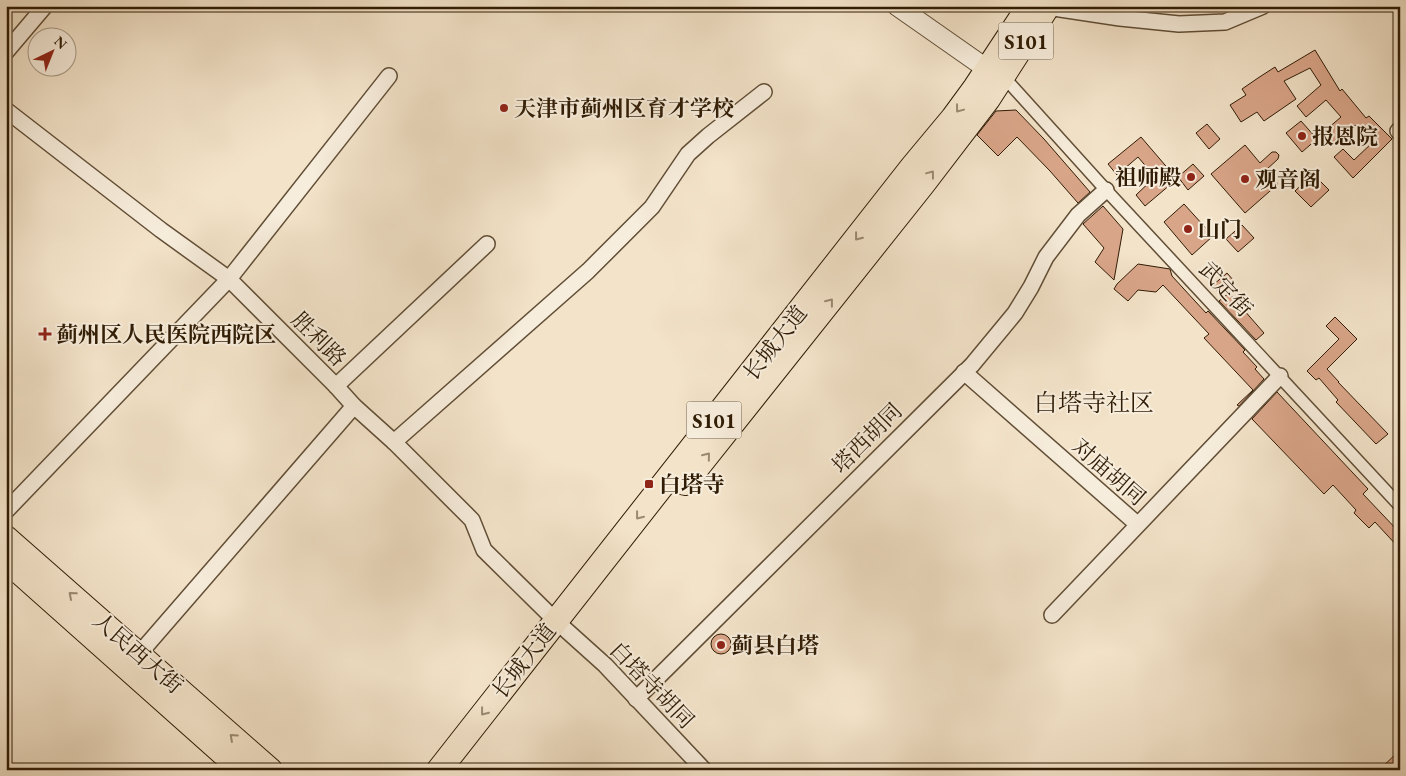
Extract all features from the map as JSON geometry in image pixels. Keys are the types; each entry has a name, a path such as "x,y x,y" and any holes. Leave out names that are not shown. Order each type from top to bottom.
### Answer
{"main road":[{"name":"长城大道","path":"439,770 562,626 923,184 988,99 994,69 1041,6"},
{"name":"人民西大街","path":"6,538 270,770"},
{"name":"人民西大街","path":"6,560 242,770"},
{"name":"长城大道","path":"460,770 562,626"}],"street":[{"path":"6,52 45,6"},
{"path":"897,6 994,69"},
{"path":"912,6 994,69"},
{"path":"1041,6 1120,18 1179,24 1225,22 1262,6"},
{"name":"武定街","path":"994,69 1400,506"},
{"path":"6,511 229,279 389,76"},
{"path":"394,442 588,271 652,207 688,154 764,92"},
{"name":"胜利路","path":"6,110 161,230 229,279 354,406 394,442 472,520 484,550 562,626"},
{"name":"塔西胡同","path":"636,699 972,365 1015,313 1031,288 1046,257 1078,215 1106,190"},
{"path":"336,386 487,244"},
{"name":"对庙胡同","path":"964,372 1137,524"},
{"path":"1052,615 1280,376"},
{"path":"139,654 354,406"},
{"name":"白塔寺胡同","path":"562,626 605,665 704,770"}],"building":[{"path":"1315,50 1340,91 1342,89 1366,118 1369,116 1392,139 1353,178 1334,157 1343,149 1354,160 1373,142 1355,125 1353,127 1353,125 1329,146 1320,135 1341,117 1326,100 1306,117 1297,106 1321,85 1310,68 1284,81 1296,99 1264,121 1257,112 1241,122 1230,105 1246,95 1242,89 1275,67 1278,72"},
{"path":"1016,110 1090,192 1078,203 1017,137 998,156 977,135 996,111"},
{"name":"报恩院","path":"1301,121 1317,139 1302,152 1286,133"},
{"path":"1207,124 1220,139 1209,149 1196,133"},
{"path":"1141,137 1177,179 1145,206 1136,195 1155,177 1138,157 1117,175 1108,164"},
{"name":"观音阁","path":"1245,145 1260,163 1272,152 1276,152 1279,155 1278,159 1266,170 1278,184 1245,213 1211,174"},
{"name":"祖师殿","path":"1193,164 1204,176 1188,190 1178,177"},
{"path":"1313,174 1329,190 1311,207 1295,191"},
{"name":"山门","path":"1184,204 1213,236 1192,255 1164,222"},
{"path":"1103,206 1123,229 1114,280 1095,262 1104,248 1083,224"},
{"path":"1242,225 1254,238 1238,252 1226,239"},
{"path":"1138,264 1170,269 1172,276 1206,313 1208,311 1245,350 1243,352 1257,367 1255,369 1264,379 1239,406 1237,405 1253,390 1204,338 1209,334 1163,285 1156,292 1138,290 1128,301 1114,289"},
{"path":"1227,273 1234,281 1220,294 1213,285"},
{"path":"1229,293 1264,333 1256,340 1219,301"},
{"path":"1335,317 1357,339 1327,369 1388,434 1376,444 1336,402 1338,400 1319,378 1316,380 1307,371 1339,339 1326,326"},
{"path":"1277,392 1368,489 1363,494 1400,533 1400,549 1375,522 1369,528 1354,513 1356,510 1333,485 1324,494 1252,419"},
{"name":"蓟县白塔","path":"721,634 728,637 731,644 728,651 721,654 714,651 711,644 714,637"},
{"path":"1400,750 1400,770 1379,770"}],"place":[{"name":"天津市蓟州区育才学校","path":"504,108"},
{"name":"报恩院","path":"1302,136"},
{"name":"祖师殿","path":"1191,177"},
{"name":"观音阁","path":"1245,179"},
{"name":"山门","path":"1188,229"},
{"name":"蓟州区人民医院西院区","path":"45,334"},
{"name":"白塔寺","path":"649,484"},
{"name":"蓟县白塔","path":"721,645"}],"district":[{"name":"白塔寺社区","path":"1094,402"}]}
